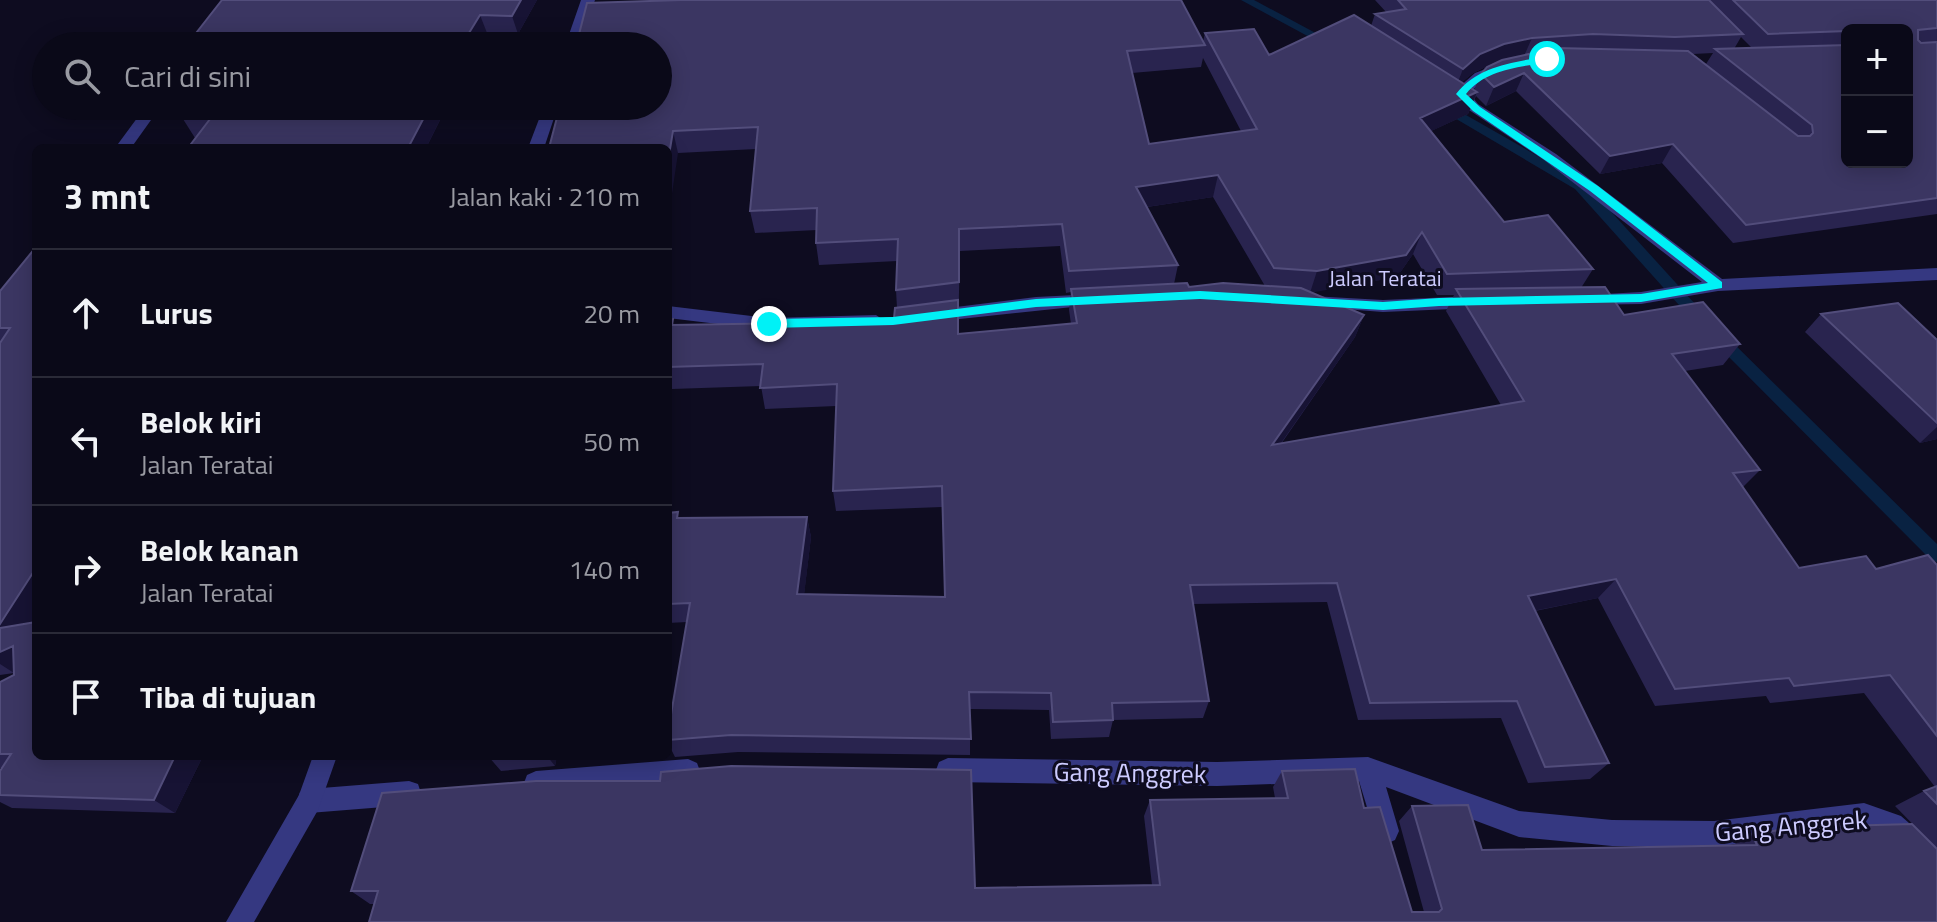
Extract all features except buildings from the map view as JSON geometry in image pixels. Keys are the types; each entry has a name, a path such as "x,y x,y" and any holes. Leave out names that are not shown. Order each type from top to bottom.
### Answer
{"street":[{"path":"577,32 588,0"},
{"path":"1477,109 1461,94 1465,87 1488,72 1519,63"},
{"path":"1437,84 1572,173 1718,285"},
{"path":"126,144 144,120"},
{"path":"537,144 546,120"},
{"path":"1572,301 1641,298 1718,285 1937,274"},
{"path":"672,312 769,324 901,320 1036,303 1110,300"},
{"name":"Jalan Teratai","path":"1292,301 1383,306 1497,302"},
{"path":"239,922 309,801 324,760"},
{"path":"1368,769 1394,861"},
{"name":"Gang Anggrek","path":"929,770 1217,774 1368,769 1519,824 1612,833 1714,834 1864,815 1878,817 1897,826 1924,858"},
{"path":"515,785 706,770"},
{"path":"309,801 436,791"}],"waterway":[{"path":"1246,0 1330,44"},
{"path":"1445,107 1580,186 1701,320"},
{"path":"1720,339 1937,555"}],"route":[{"path":"769,324 893,321 1036,303 1200,295 1383,306 1641,298 1718,285 1594,189 1477,109 1461,94 1472,80 1488,72 1547,59"}]}
